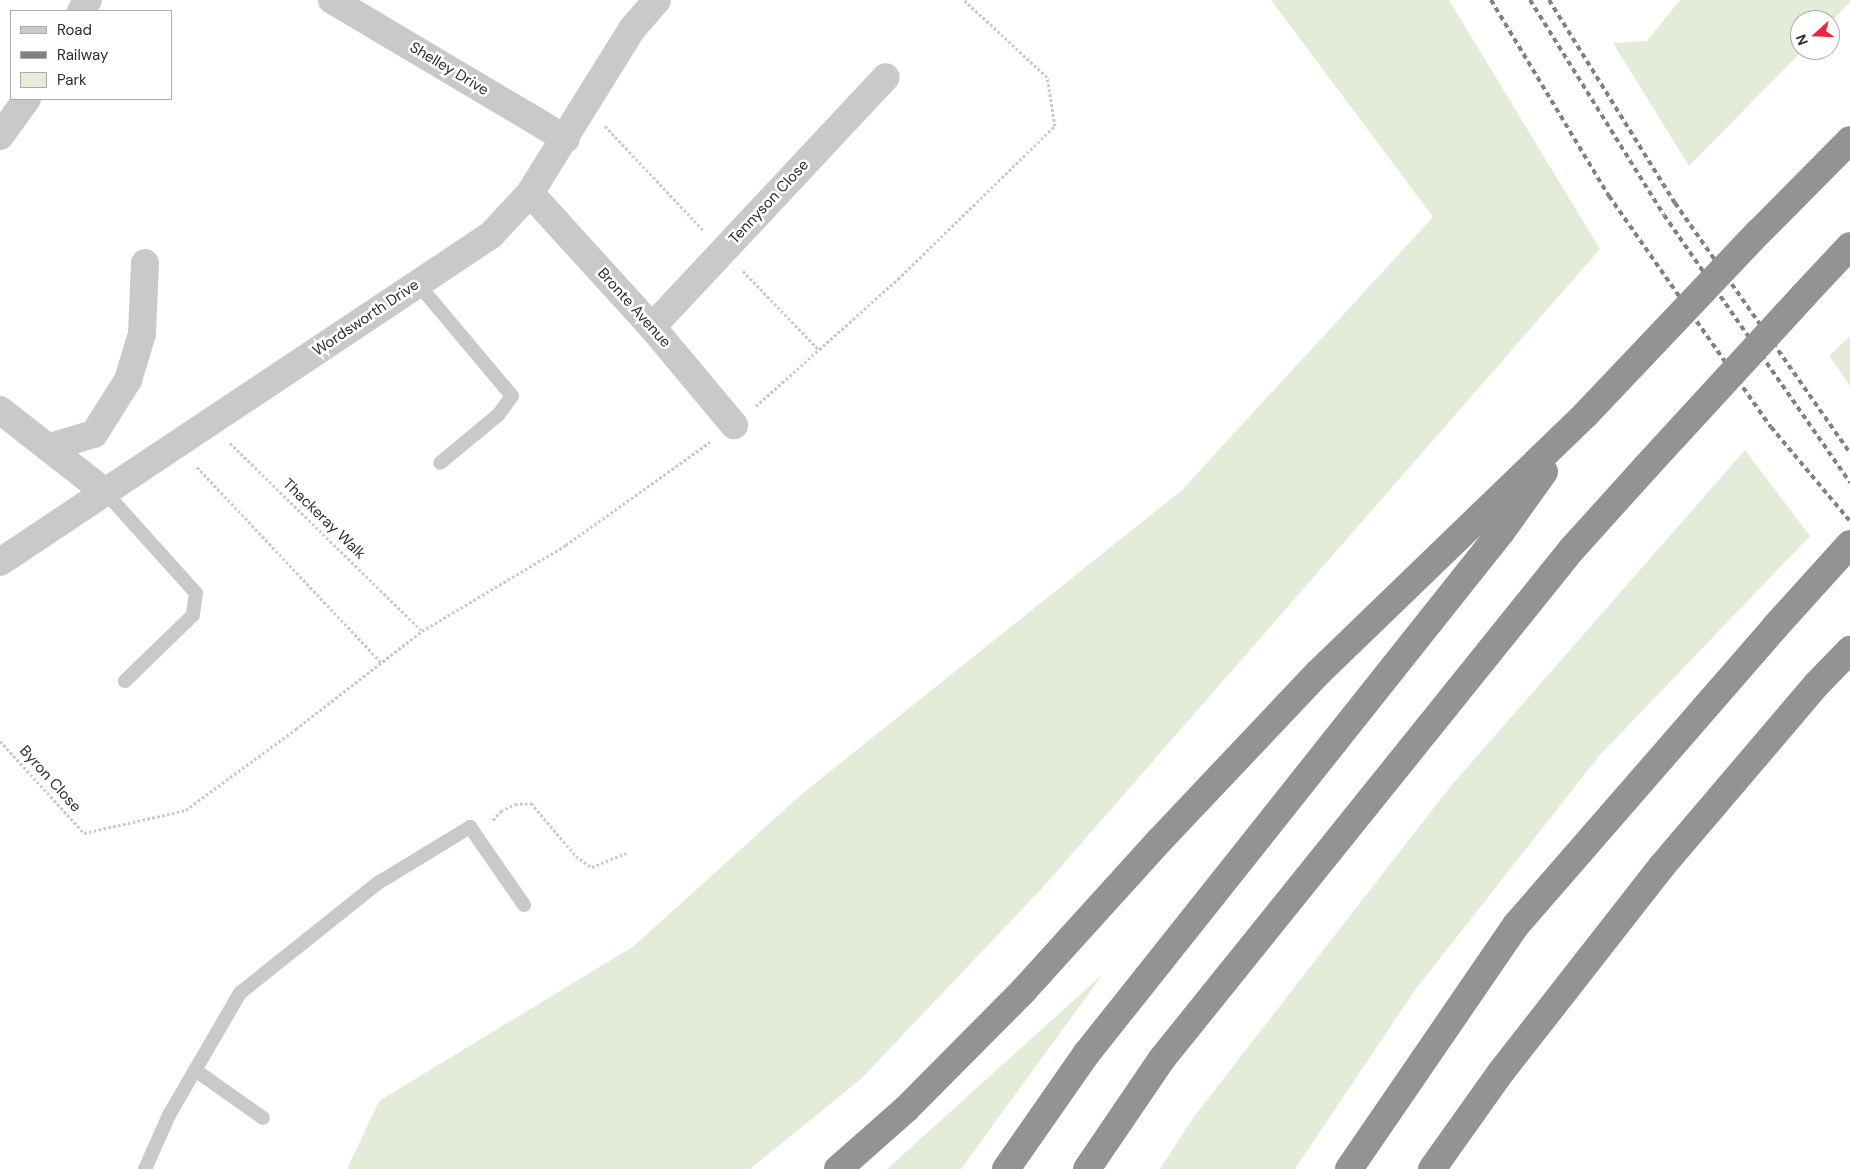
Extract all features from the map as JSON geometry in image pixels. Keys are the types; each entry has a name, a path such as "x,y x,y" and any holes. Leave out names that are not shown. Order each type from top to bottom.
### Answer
{"highway":[{"path":"838,1169 906,1109 1023,990 1160,840 1319,672 1586,414 1759,232 1850,140"},
{"path":"1086,1169 1161,1060 1572,548 1850,246"},
{"path":"1006,1169 1087,1054 1501,532 1586,414"},
{"path":"1350,1169 1517,924 1850,544"},
{"path":"1432,1169 1501,1072 1662,866 1816,685 1850,650"}],"street":[{"name":"Shelley Drive","path":"332,0 566,139"},
{"name":"Wordsworth Drive","path":"0,562 491,235 530,193 566,139 632,29 657,0"},
{"name":"Tennyson Close","path":"652,327 886,77"},
{"path":"0,136 25,100"},
{"name":"Bronte Avenue","path":"530,193 652,327 734,425"},
{"path":"50,447 94,434 128,380 142,334 144,263"},
{"path":"0,410 50,447 105,492"}],"lane":[{"path":"418,284 512,396 498,415 440,463"},
{"path":"105,492 196,593 193,615 125,681"},
{"path":"145,1169 170,1115 240,993 378,882 470,827 524,905"},
{"path":"195,1070 263,1118"}],"path":[{"path":"176,444 382,663 422,631 566,545 734,425 898,279 1054,126 1047,77 964,0"},
{"name":"Thackeray Walk","path":"210,422 422,631"},
{"name":"Byron Close","path":"0,741 84,833 186,810 382,663"},
{"path":"477,837 501,811 515,804 531,803 576,856 592,867 626,854"}],"green space":[{"path":"1271,0 1449,0 1600,249 1044,886 862,1078 750,1169 347,1169 379,1101 634,946 803,793 1182,490 1433,217"},
{"path":"1680,0 1850,0 1840,12 1840,10 1790,10 1790,60 1793,60 1689,166 1613,43 1647,41"},
{"path":"1850,336 1850,386 1829,356"},
{"path":"1745,450 1810,536 1599,756 1415,990 1295,1169 1160,1169 1193,1118 1450,787"},
{"path":"1103,974 961,1169 887,1169"}],"railway":[{"path":"1491,0 1609,196 1771,427 1850,521"},
{"path":"1530,0 1664,215 1850,483"},
{"path":"1549,0 1675,203 1850,453"}]}
